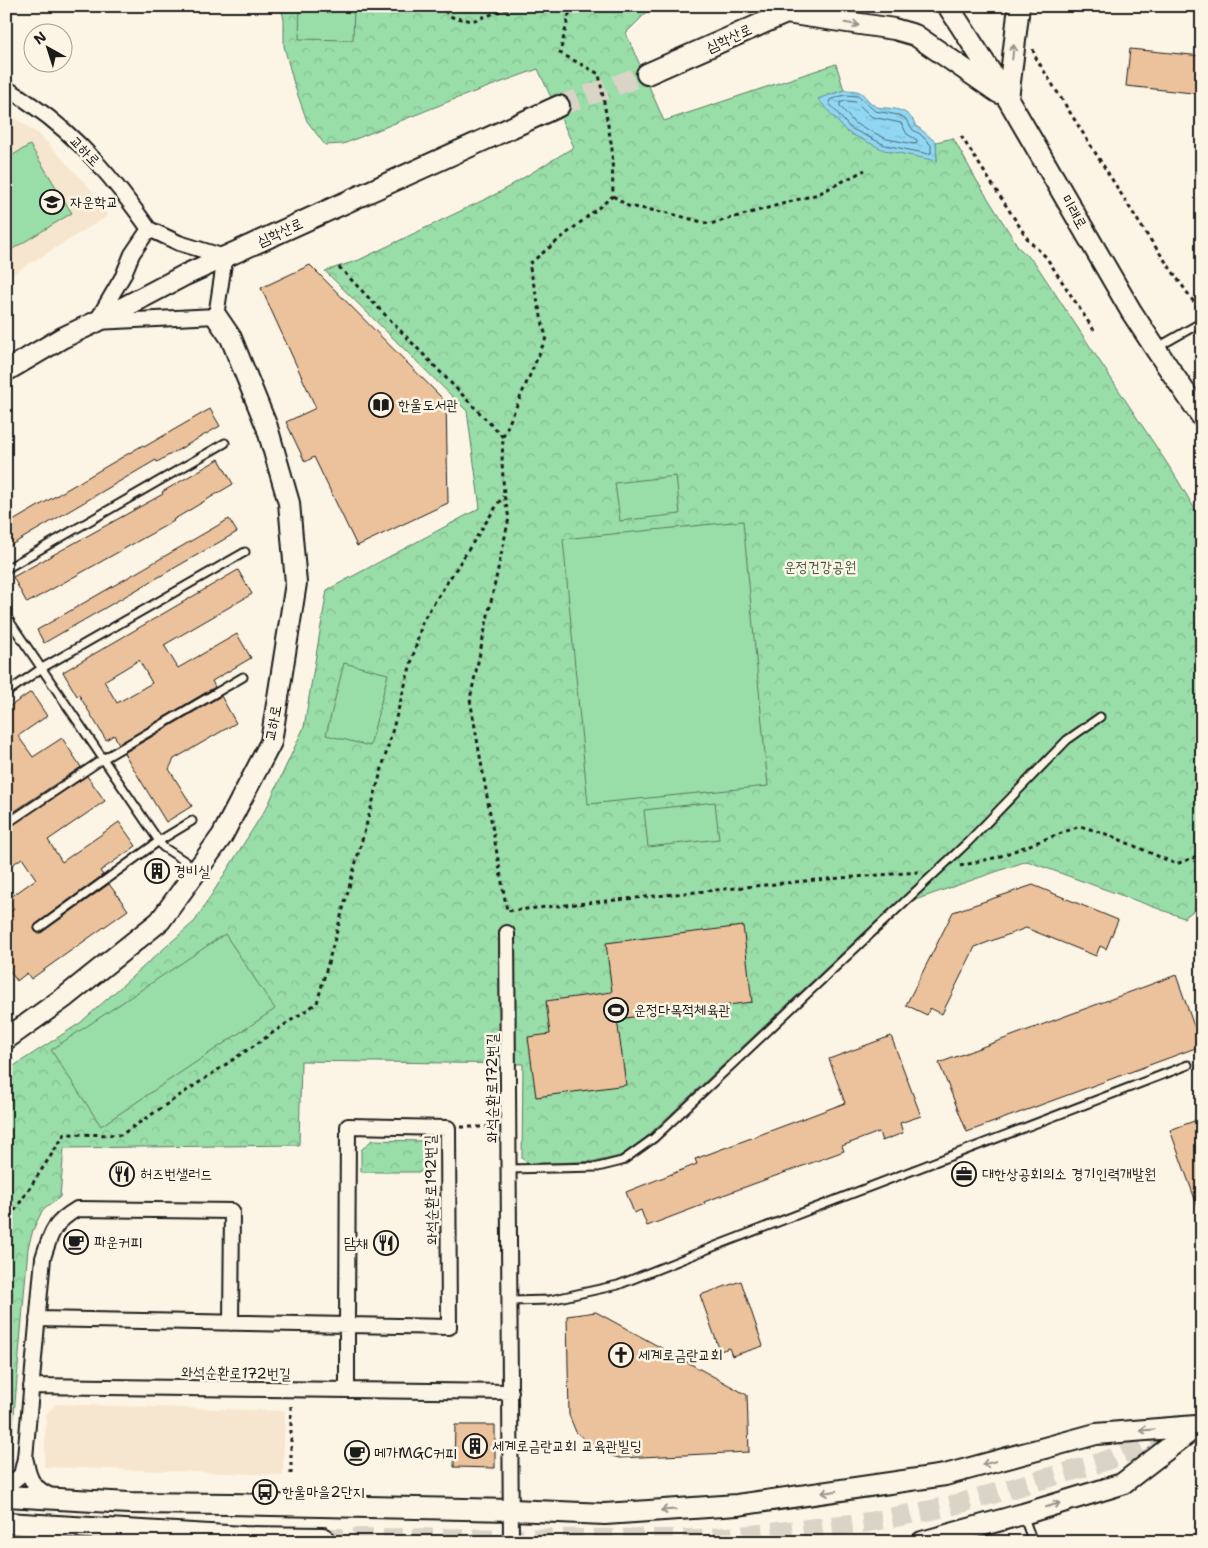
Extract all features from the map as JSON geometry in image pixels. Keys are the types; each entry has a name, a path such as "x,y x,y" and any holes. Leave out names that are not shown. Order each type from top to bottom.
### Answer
{"street":[{"name":"심학산로","path":"647,74 790,10 812,6"},
{"name":"미래로","path":"948,6 1008,99 1126,302 1202,416"},
{"path":"790,10 894,29 916,35 1008,99 1019,6"},
{"name":"교하로","path":"6,88 55,121 91,156 125,195 149,229"},
{"name":"심학산로","path":"6,370 62,338 185,275 559,106"},
{"path":"149,229 179,243 225,257 216,316 96,322 123,276 132,254 149,229"},
{"name":"교하로","path":"6,1040 65,997 160,921 222,836 271,742 296,583 289,503 267,427 232,338 216,316"},
{"name":"와석순환로172번길","path":"507,934 511,1542"},
{"name":"와석순환로192번길","path":"37,1319 231,1323 347,1325 448,1327 448,1128 348,1126 347,1325 346,1390"},
{"path":"56,1499 39,1491 29,1476 26,1458 43,1258 50,1235 64,1217 78,1210 232,1210 231,1323"},
{"name":"와석순환로172번길","path":"31,1386 511,1392"},
{"path":"6,1496 129,1503 512,1510 605,1514 738,1505 945,1475 1096,1434 1199,1425"},
{"path":"922,1542 1122,1484 1199,1425"},
{"path":"6,1487 20,1475 26,1458"},
{"path":"6,1523 244,1538 323,1538"}],"lane":[{"path":"1155,348 1202,322"},
{"path":"6,568 225,443"},
{"path":"6,693 42,668 245,552"},
{"path":"6,616 159,842 163,847 198,869"},
{"path":"6,824 103,759 243,677"},
{"path":"509,1169 598,1168 622,1161 654,1138 968,842 1067,740 1100,717"},
{"path":"39,928 159,842 192,821"},
{"path":"510,1301 550,1300 618,1285 1188,1065"},
{"path":"1023,1514 1033,1542"}],"path":[{"path":"438,6 452,17 472,21 514,6"},
{"path":"567,6 570,10 560,53 600,74 612,148 614,196"},
{"path":"1033,47 1034,55 1100,162 1145,232 1202,314"},
{"path":"961,136 1029,242 1046,257 1095,332"},
{"path":"614,196 628,206 710,224 818,194 865,170"},
{"path":"614,196 529,264 546,338 504,437 502,462 504,495 509,518 470,699 507,911 815,880 938,870 998,857 1080,826 1109,835 1176,864 1192,858 1202,851"},
{"path":"339,266 504,437"},
{"path":"6,1224 65,1134 121,1135 317,1003 423,620 504,495"},
{"path":"448,1128 509,1127"},
{"path":"291,1390 291,1474"}],"shaded area":[{"name":"자운학교","path":"6,112 40,135 89,187 108,216 6,278"},
{"path":"56,1404 285,1411 283,1475 44,1467 46,1414"}],"green space":[{"name":"운정건강공원","path":"281,6 653,6 626,33 664,121 836,64 844,90 818,99 937,160 936,142 953,138 977,181 1019,248 1035,263 1174,474 1202,521 1202,904 1184,918 1027,861 889,909 640,1143 620,1156 598,1161 531,1164 522,1159 523,1064 301,1061 299,1145 64,1148 60,1197 42,1211 33,1230 28,1248 10,1462 6,1466 6,1071 80,1023 195,921 268,805 304,727 327,590 480,508 467,411 325,271 359,260 500,192 574,147 538,69 455,99 343,144 325,145 307,121 294,84 284,46 284,20"},
{"path":"300,6 354,6 353,40 299,39"},
{"path":"30,145 72,213 6,253 6,159"},
{"path":"676,476 680,514 620,521 615,483"},
{"path":"743,521 768,786 588,804 563,539"},
{"path":"344,663 388,674 370,746 326,735"},
{"path":"715,802 719,839 648,847 644,810"},
{"path":"225,934 275,1009 101,1126 51,1050"},
{"path":"372,1140 422,1141 430,1151 430,1172 361,1172 361,1150"}],"water":[{"path":"844,90 860,92 877,107 897,109 905,112 916,126 936,142 937,161 884,150 847,132 818,99"}],"building":[{"path":"1130,49 1202,56 1202,94 1126,86"},
{"name":"한울도서관","path":"310,265 446,402 448,503 357,546 314,457 305,462 286,422 316,408 261,288"},
{"path":"210,409 220,426 157,462 156,460 6,548 6,525 143,445 144,447"},
{"path":"219,459 233,484 174,521 27,603 13,577 163,494 162,492"},
{"path":"229,519 237,532 44,643 37,630"},
{"path":"238,570 252,594 164,645 178,668 237,634 251,658 212,681 215,687 119,744 114,735 106,740 63,672","holes":["139,660 152,683 117,703 104,681"]},
{"path":"31,692 47,716 18,736 33,757 62,738 81,767 6,817 6,709"},
{"path":"221,696 236,723 174,759 169,769 192,806 166,822 124,753"},
{"path":"87,776 105,801 48,840 62,862 119,822 136,846 100,871 103,875 36,924 34,929 37,933 42,932 109,884 128,910 31,979 27,973 17,981 6,966 6,915 14,909 8,899 36,879 22,858 6,869 6,829"},
{"path":"1033,885 1118,920 1106,949 1100,946 1096,956 1026,928 975,947 942,1014 930,1008 927,1015 906,1005 953,912"},
{"name":"운정다목적체육관","path":"743,926 752,1002 617,1019 626,1085 536,1097 528,1037 550,1034 546,1001 612,992 606,943"},
{"path":"1176,975 1201,1046 967,1132 939,1063"},
{"path":"891,1036 921,1116 900,1123 903,1133 882,1141 879,1132 842,1146 844,1151 704,1202 705,1204 647,1226 641,1210 634,1213 626,1192 697,1164 695,1159 845,1103 829,1059"},
{"path":"1202,1118 1202,1213 1200,1213 1170,1130"},
{"path":"741,1281 763,1346 732,1356 729,1348 720,1351 700,1295"},
{"name":"세계로금란교회","path":"596,1312 747,1395 749,1452 619,1458 603,1453 576,1432 569,1415 567,1316"},
{"name":"세계로금란교회 교육관빌딩","path":"455,1425 495,1425 495,1468 454,1467"}],"tunnel":[{"path":"559,106 647,74"},
{"path":"323,1538 700,1539 869,1522 947,1507 1099,1463 1189,1429"}],"place":[{"name":"자운학교","path":"52,202"},
{"name":"한울도서관","path":"381,405"},
{"name":"경비실","path":"157,871"},
{"name":"운정다목적체육관","path":"616,1010"},
{"name":"허즈번샐러드","path":"122,1174"},
{"name":"대한상공회의소 경기인력개발원","path":"964,1174"},
{"name":"파운커피","path":"76,1242"},
{"name":"담채","path":"386,1243"},
{"name":"세계로금란교회","path":"621,1355"},
{"name":"세계로금란교회 교육관빌딩","path":"475,1446"},
{"name":"메가MGC커피","path":"357,1453"},
{"name":"한울마을2단지","path":"265,1492"}]}
